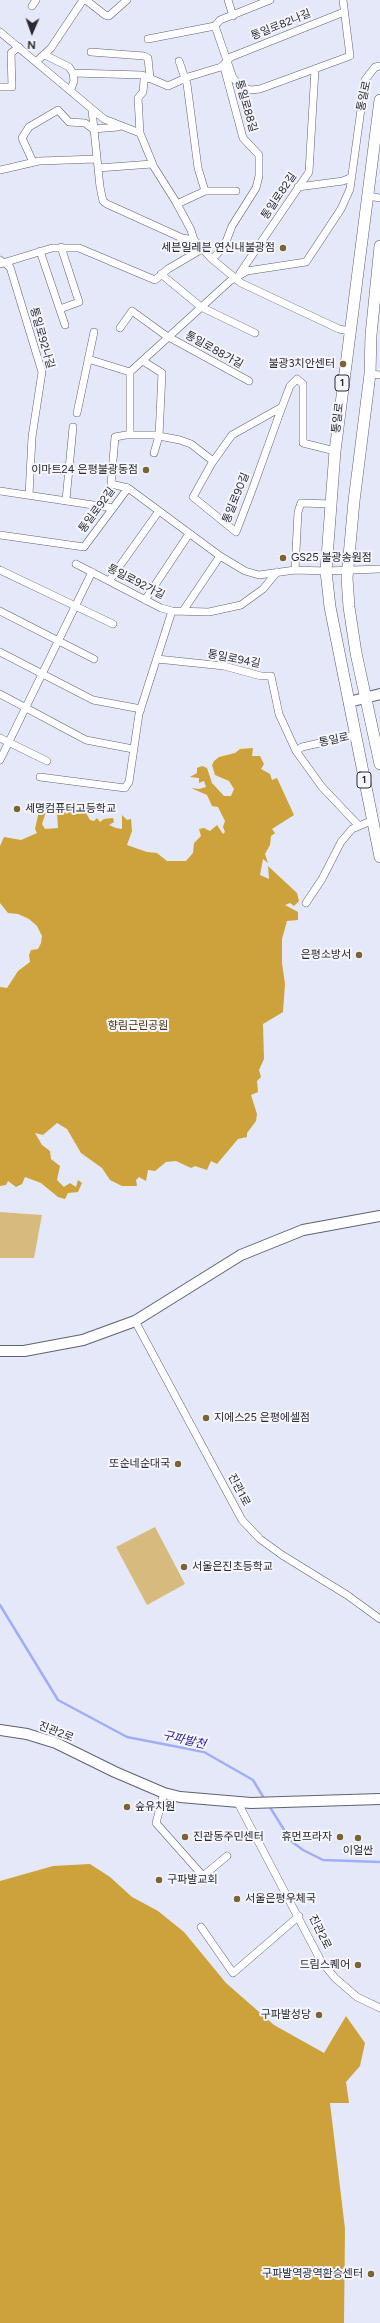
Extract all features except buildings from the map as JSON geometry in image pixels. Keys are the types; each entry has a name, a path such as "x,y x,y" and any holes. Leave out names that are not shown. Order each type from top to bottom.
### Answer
{"main road":[{"name":"통일로","path":"380,100 349,331 335,451 326,571 330,607 371,821 380,857"},
{"name":"1","path":"380,246 375,375 354,501 348,570 349,607 380,764"},
{"path":"349,702 380,694"},
{"path":"0,1351 24,1351 83,1340 135,1321 241,1255 303,1230 380,1216"},
{"name":"진관2로","path":"0,1730 27,1734 56,1743 114,1772 164,1793 180,1797 238,1803 282,1803 380,1799"}],"street":[{"path":"37,61 46,55 83,0"},
{"path":"86,0 105,15 109,16 127,0"},
{"path":"228,0 233,16"},
{"path":"148,39 215,26 220,20 270,0"},
{"path":"215,26 233,78 242,87 251,90 350,56 343,0"},
{"name":"통일로82나길","path":"73,73 142,75 168,86 221,67 227,60 344,12"},
{"path":"0,32 71,89 92,110 120,126 140,133"},
{"path":"0,87 12,87 11,54 20,47"},
{"path":"91,52 144,56 148,58 150,78 144,80 143,92 138,98 140,133 152,164 192,230 194,240 202,249 241,283 339,329 349,331"},
{"path":"46,55 69,67 73,73 74,81 71,89"},
{"name":"통일로88길","path":"212,259 224,247 232,226 256,188 259,176 259,155 243,138 224,67 227,60"},
{"path":"180,61 185,79 198,168 205,191"},
{"name":"통일로","path":"236,278 247,272 306,262 341,209 350,189 365,80 375,67 380,66"},
{"name":"통일로82길","path":"236,278 245,268 309,172 315,69"},
{"path":"33,162 22,138 29,127 58,110 69,122 85,123 93,129 120,126"},
{"path":"92,110 96,159 103,201 106,204 182,238 194,240"},
{"path":"0,170 33,162 96,159"},
{"path":"98,168 152,164"},
{"path":"298,187 343,181 352,177"},
{"path":"177,204 205,191 236,191"},
{"path":"368,196 380,198"},
{"path":"60,308 78,302 60,247 79,248 101,255 155,280 161,274 202,249"},
{"name":"통일로92나길","path":"1,262 60,247"},
{"path":"40,251 65,325"},
{"name":"통일로92나길","path":"1,262 10,267 42,372 32,437 28,495"},
{"path":"161,274 202,308 255,333"},
{"name":"통일로88가길","path":"130,372 230,281 236,278"},
{"name":"통일로88가길","path":"120,328 132,311 170,337 249,381"},
{"path":"77,413 94,332"},
{"path":"88,359 130,372 130,435"},
{"path":"143,361 162,373 159,436 154,453"},
{"name":"통일로90길","path":"282,407 232,435 213,461 193,497 236,532 290,386 297,379 303,384 303,443 335,451"},
{"path":"66,500 73,427"},
{"path":"128,488 111,484 115,437 130,435 159,436 191,444 213,461"},
{"name":"통일로92길","path":"0,535 84,547 128,488 220,556 245,571 259,575 295,570 326,571 380,569"},
{"path":"0,491 113,508"},
{"path":"295,570 298,512 301,503 331,504"},
{"path":"109,581 159,511"},
{"path":"145,600 190,534"},
{"path":"183,612 220,556"},
{"name":"통일로92가길","path":"76,564 161,608 183,612 209,612 241,605 263,589 277,572"},
{"path":"0,570 113,624"},
{"name":"통일로92가길","path":"0,760 92,572"},
{"path":"0,611 94,659"},
{"path":"40,777 125,788 129,782 133,749 141,709 172,611"},
{"path":"0,652 93,700 141,709"},
{"name":"통일로94길","path":"158,659 224,666 261,676 271,676 280,714 296,751 322,786 359,826"},
{"path":"0,694 81,738 133,749"},
{"name":"통일로","path":"296,751 313,745 355,735"},
{"path":"0,738 47,761"},
{"path":"306,903 322,879 341,842 352,829 371,821"},
{"name":"진관1로","path":"135,1321 242,1520 260,1539 282,1555 348,1595 380,1619"},
{"path":"164,1793 156,1823 203,1876 227,1856"},
{"name":"진관2로","path":"238,1803 321,1961 335,1978 357,1997 380,2008"},
{"path":"201,1927 233,1973 298,1916"}],"shaded area":[{"path":"0,1212 42,1215 34,1258 0,1258"},
{"path":"155,1527 185,1584 147,1605 116,1547"}],"green space":[{"name":"향림근린공원","path":"253,748 252,756 260,756 264,764 261,769 270,774 272,780 277,778 294,815 272,829 275,833 271,836 270,845 265,854 268,863 263,859 260,875 269,879 268,866 297,893 299,901 294,906 290,903 285,905 298,912 298,920 287,921 282,939 282,963 285,984 283,1012 263,1024 264,1059 259,1070 261,1077 257,1081 258,1092 251,1095 257,1114 256,1121 247,1133 247,1137 238,1139 217,1164 211,1161 207,1170 195,1166 191,1168 176,1161 166,1162 155,1171 148,1170 146,1181 139,1177 136,1180 137,1186 122,1186 110,1180 102,1168 81,1153 67,1129 57,1123 43,1135 35,1133 42,1145 50,1151 51,1159 60,1166 57,1180 64,1187 70,1183 76,1187 78,1180 82,1183 78,1192 68,1193 65,1199 58,1197 41,1183 25,1177 22,1184 16,1187 8,1181 6,1185 0,1186 0,987 7,988 18,971 30,962 29,955 31,950 38,949 42,936 37,926 29,919 18,914 8,913 0,903 0,846 4,837 21,840 37,833 35,829 41,802 48,811 44,811 46,812 42,824 45,829 58,828 57,812 62,810 67,814 69,811 75,814 86,813 90,820 94,821 97,818 100,822 104,819 113,818 114,822 109,825 122,829 122,815 127,820 131,819 132,831 127,845 147,852 157,853 167,861 186,861 193,853 194,843 201,836 199,829 204,828 210,831 217,825 223,834 225,832 223,827 225,821 218,807 212,806 207,795 191,788 199,789 206,787 204,781 199,783 199,778 190,777 197,773 197,768 202,766 207,768 212,783 224,796 231,796 234,789 229,781 215,775 212,765 219,757 235,753 240,749"},
{"path":"90,1864 110,1877 132,1897 158,1911 184,1932 226,1983 274,2025 324,2053 346,2016 365,2043 360,2066 346,2082 349,2103 330,2103 345,2229 344,2323 0,2323 0,1881 53,1866"}],"waterway":[{"name":"구파발천","path":"0,1605 58,1700 127,1737 204,1752 253,1780 265,1800"},
{"name":"구파발천","path":"268,1804 291,1841 303,1850 323,1860 380,1862"}],"place":[{"name":"세븐일레븐 연신내불광점","path":"283,248"},
{"name":"불광3치안센터","path":"343,364"},
{"name":"이마트24 은평불광동점","path":"146,470"},
{"name":"GS25 불광송원점","path":"283,558"},
{"name":"세명컴퓨터고등학교","path":"17,809"},
{"name":"은평소방서","path":"359,955"},
{"name":"지에스25 은평에셀점","path":"206,1418"},
{"name":"또순네순대국","path":"178,1464"},
{"name":"서울은진초등학교","path":"184,1567"},
{"name":"숲유치원","path":"127,1807"},
{"name":"진관동주민센터","path":"185,1837"},
{"name":"휴먼프라자","path":"340,1837"},
{"name":"이얼싼","path":"358,1838"},
{"name":"구파발교회","path":"159,1880"},
{"name":"서울은평우체국","path":"237,1899"},
{"name":"드림스퀘어","path":"358,1965"},
{"name":"구파발성당","path":"319,2015"},
{"name":"구파발역광역환승센터","path":"371,2274"}]}
